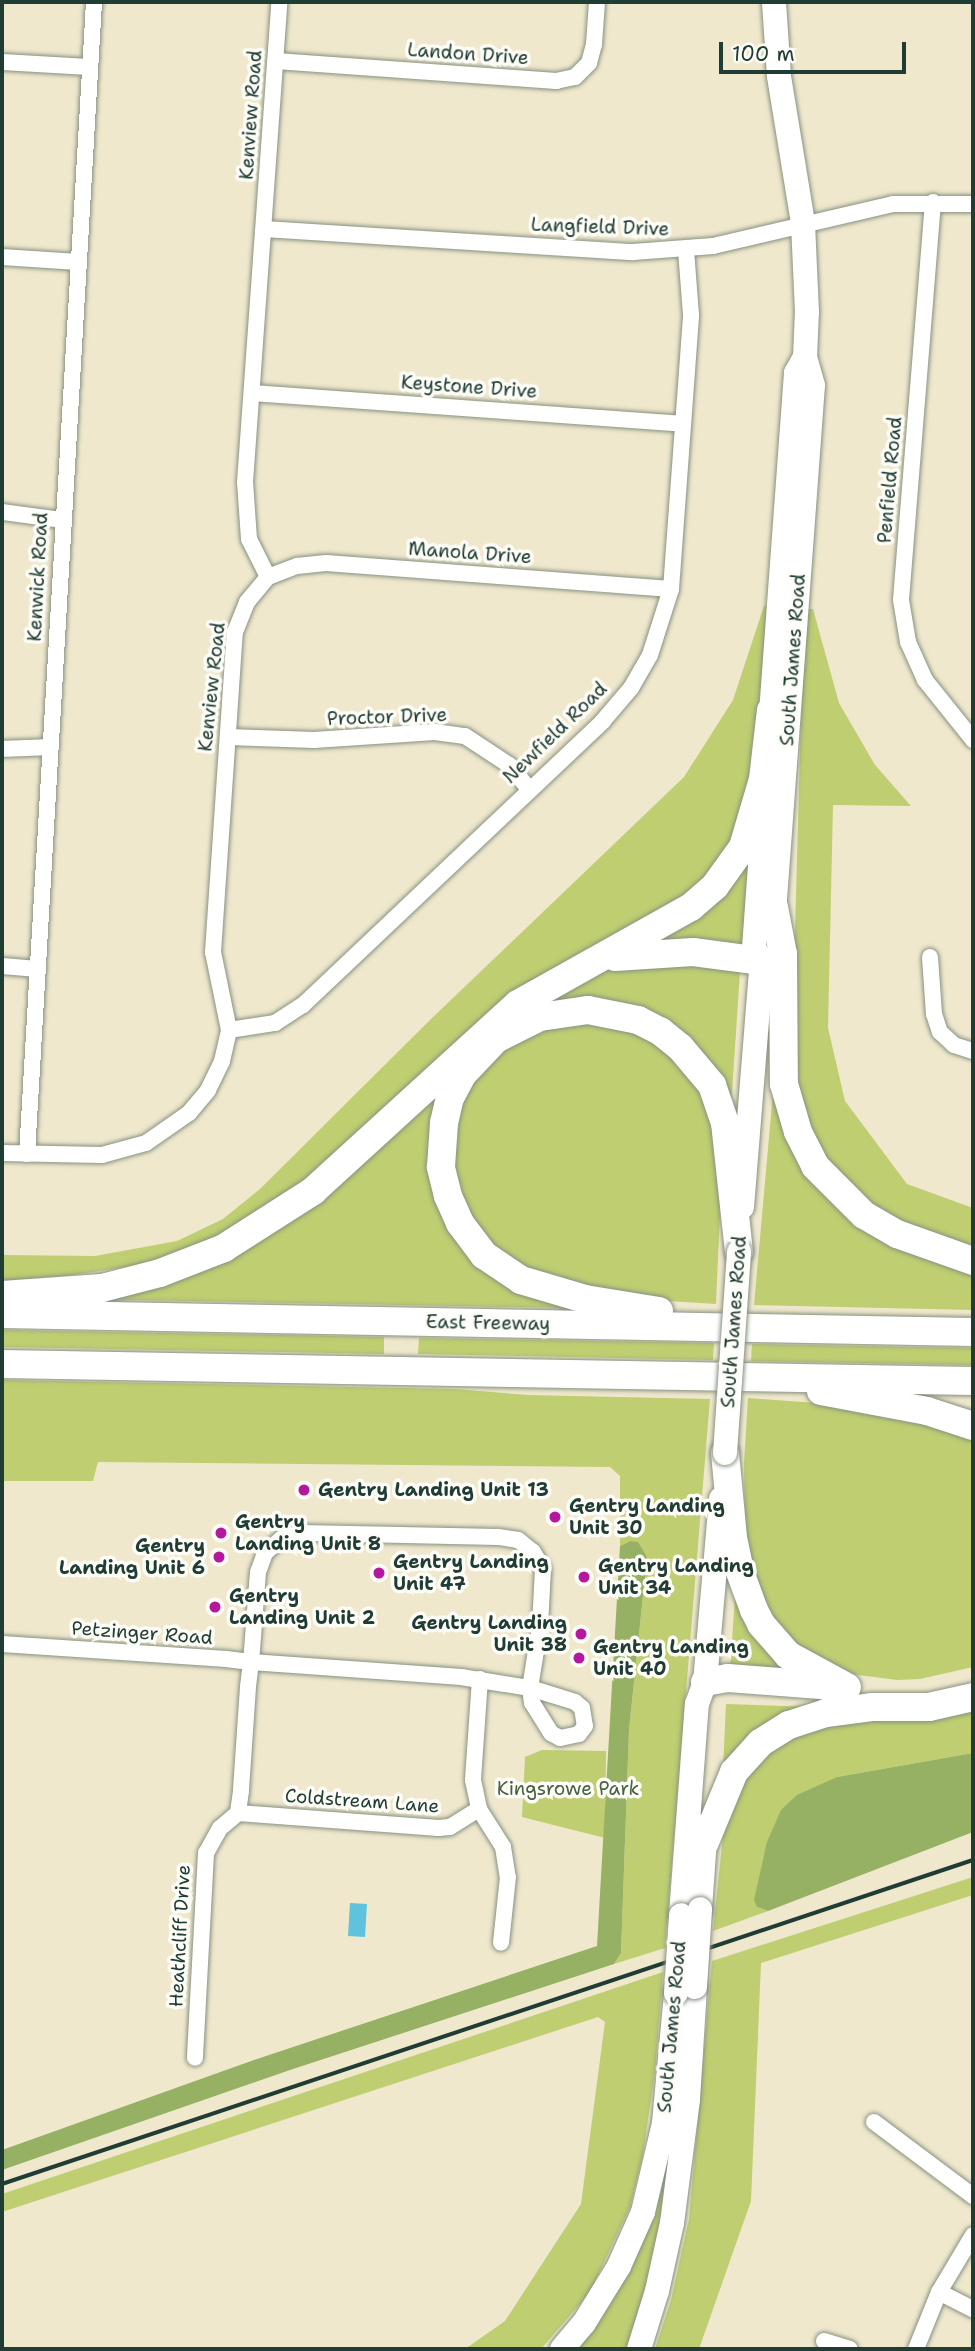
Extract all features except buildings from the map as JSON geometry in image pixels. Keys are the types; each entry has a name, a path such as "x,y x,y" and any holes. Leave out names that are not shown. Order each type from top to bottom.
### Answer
{"highway":[{"path":"2,1295 102,1288 160,1273 224,1248 313,1191 518,1004 554,981 691,907 731,866 743,847 763,779 771,710"},
{"path":"774,907 783,954 784,1084 798,1132 815,1166 864,1215 897,1234 973,1261"},
{"path":"596,960 654,952 693,952 762,961"},
{"path":"700,1327 664,1311 616,1305 546,1290 506,1272 484,1255 468,1236 453,1209 441,1167 446,1110 462,1075 486,1048 506,1032 551,1014 576,1010 601,1011 626,1016 660,1031 692,1057 712,1085 719,1102 725,1123 739,1251"},
{"name":"East Freeway","path":"2,1314 973,1332"},
{"path":"2,1364 973,1381"},
{"path":"779,1377 830,1394 927,1410 973,1426"},
{"path":"725,1453 733,1538 754,1610 761,1624 788,1655 847,1687"},
{"path":"705,1682 729,1678 847,1687 931,1688 973,1679"},
{"path":"705,1682 728,1692 872,1707 929,1707 973,1698"},
{"path":"705,1842 730,1779 760,1743 805,1719 872,1707"}],"main road":[{"name":"South James Road","path":"562,2349 584,2323 619,2266 642,2212 664,2123 685,1990 691,1912 697,1704 705,1682 762,961 771,950 813,385 805,357 807,312 803,223 779,76 774,2"},
{"name":"South James Road","path":"762,961 754,948 796,373 805,357"},
{"name":"South James Road","path":"691,1912 705,1842 711,1703 705,1682"},
{"name":"South James Road","path":"639,2349 657,2291 672,2223 688,2099 685,1990"}],"street":[{"name":"Kenwick Road","path":"27,1154 94,2"},
{"name":"Kenview Road","path":"2,1153 102,1155 146,1143 190,1113 208,1090 222,1061 229,1030 214,952 235,632 247,602 268,577 249,539 245,482 279,2"},
{"name":"Landon Drive","path":"276,61 556,81 575,76 589,63 594,44 597,2"},
{"path":"2,62 89,67"},
{"name":"Penfield Road","path":"933,202 901,600 908,642 925,680 973,740"},
{"name":"Langfield Drive","path":"264,229 633,252 686,250 893,204 973,204"},
{"name":"Newfield Road","path":"229,1030 275,1023 303,1005 528,789 602,722 631,688 650,656 671,589 691,315 686,250"},
{"path":"2,257 78,262"},
{"name":"Keystone Drive","path":"253,393 683,424"},
{"path":"2,512 62,520"},
{"name":"Manola Drive","path":"268,577 297,566 326,563 671,589"},
{"name":"Proctor Drive","path":"228,737 314,740 435,732 465,736 509,765 528,789"},
{"path":"2,749 50,747"},
{"path":"930,957 934,1014 940,1032 954,1045 973,1051"},
{"path":"2,966 38,969"},
{"name":"Petzinger Road","path":"2,1644 481,1679 530,1688 540,1626 543,1569 533,1552 518,1540 498,1537 301,1534 281,1539 265,1553 258,1572 251,1662"},
{"path":"238,1813 251,1662"},
{"path":"481,1679 473,1780 479,1809 503,1847 508,1877 501,1943"},
{"name":"Coldstream Lane","path":"238,1813 438,1828 450,1827 479,1809"},
{"name":"Heathcliff Drive","path":"195,2058 206,1853 220,1828 238,1813"},
{"path":"874,2122 973,2196"},
{"path":"916,2349 939,2292 973,2235"},
{"path":"939,2292 973,2309"},
{"path":"824,2341 850,2349"}],"green space":[{"path":"764,606 771,606 747,801 740,827 708,882 300,1186 209,1243 139,1265 46,1279 2,1281 2,1255 95,1256 177,1241 223,1219 260,1189 430,1020 684,777 733,700"},
{"path":"804,609 813,609 839,703 875,765 911,806 833,805 828,1028 845,1101 907,1184 973,1208 973,1249 926,1234 870,1206 830,1167 801,1112 792,1038"},
{"path":"748,857 743,948 649,943"},
{"path":"641,960 740,972 731,1108 691,1044 556,1005 543,994 571,979"},
{"path":"580,1019 654,1036 708,1096 722,1166 716,1304 635,1299 510,1263 464,1212 449,1150 465,1090 515,1037"},
{"path":"458,1063 442,1203 569,1308 83,1299 192,1268"},
{"path":"774,1081 828,1187 973,1265 973,1310 754,1305"},
{"path":"2,1330 384,1337 384,1354 2,1347"},
{"path":"419,1338 714,1343 713,1360 418,1354"},
{"path":"752,1344 973,1348 973,1365 751,1361"},
{"path":"2,1380 454,1389 528,1395 710,1399 665,1948 614,1964 621,1953 629,1730 647,1557 630,1541 620,1546 620,1476 610,1467 98,1462 93,1481 2,1481"},
{"path":"748,1398 843,1405 973,1436 973,1667 920,1679 897,1680 851,1674 830,1666 781,1635 751,1571 745,1521 744,1463"},
{"path":"630,1541 638,1542 647,1557 629,1730 621,1953 614,1964 290,2070 2,2170 2,2150 254,2060 597,1946 620,1546"},
{"path":"736,1583 798,1670 730,1669"},
{"path":"726,1704 817,1707 723,1769"},
{"path":"973,1710 973,1753 837,1777 757,1907 768,1911 713,1931 724,1826 733,1797 758,1758 821,1723"},
{"name":"Kingsrowe Park","path":"542,1750 606,1751 605,1838 522,1817 525,1757"},
{"path":"973,1753 973,1832 768,1911 757,1907 754,1900 767,1842 781,1810 797,1795 837,1777"},
{"path":"973,1877 973,1895 761,1963 751,2201 699,2349 655,2349 671,2300 689,2219 712,1961"},
{"path":"663,1972 655,2072 643,2154 630,2207 590,2292 541,2349 465,2349 505,2321 581,2204 605,2022 598,2017 2,2212 2,2194"},
{"path":"666,2155 672,2156 656,2258 631,2349 575,2349"}],"water":[{"path":"350,1903 367,1904 365,1937 348,1936"}],"railway":[{"path":"2,2184 973,1860"}],"place":[{"name":"Gentry Landing Unit 13","path":"304,1490"},
{"name":"Gentry Landing Unit 30","path":"555,1517"},
{"name":"Gentry Landing Unit 8","path":"221,1533"},
{"name":"Gentry Landing Unit 6","path":"219,1557"},
{"name":"Gentry Landing Unit 47","path":"379,1573"},
{"name":"Gentry Landing Unit 34","path":"584,1577"},
{"name":"Gentry Landing Unit 2","path":"215,1607"},
{"name":"Gentry Landing Unit 38","path":"581,1634"},
{"name":"Gentry Landing Unit 40","path":"579,1658"}]}
